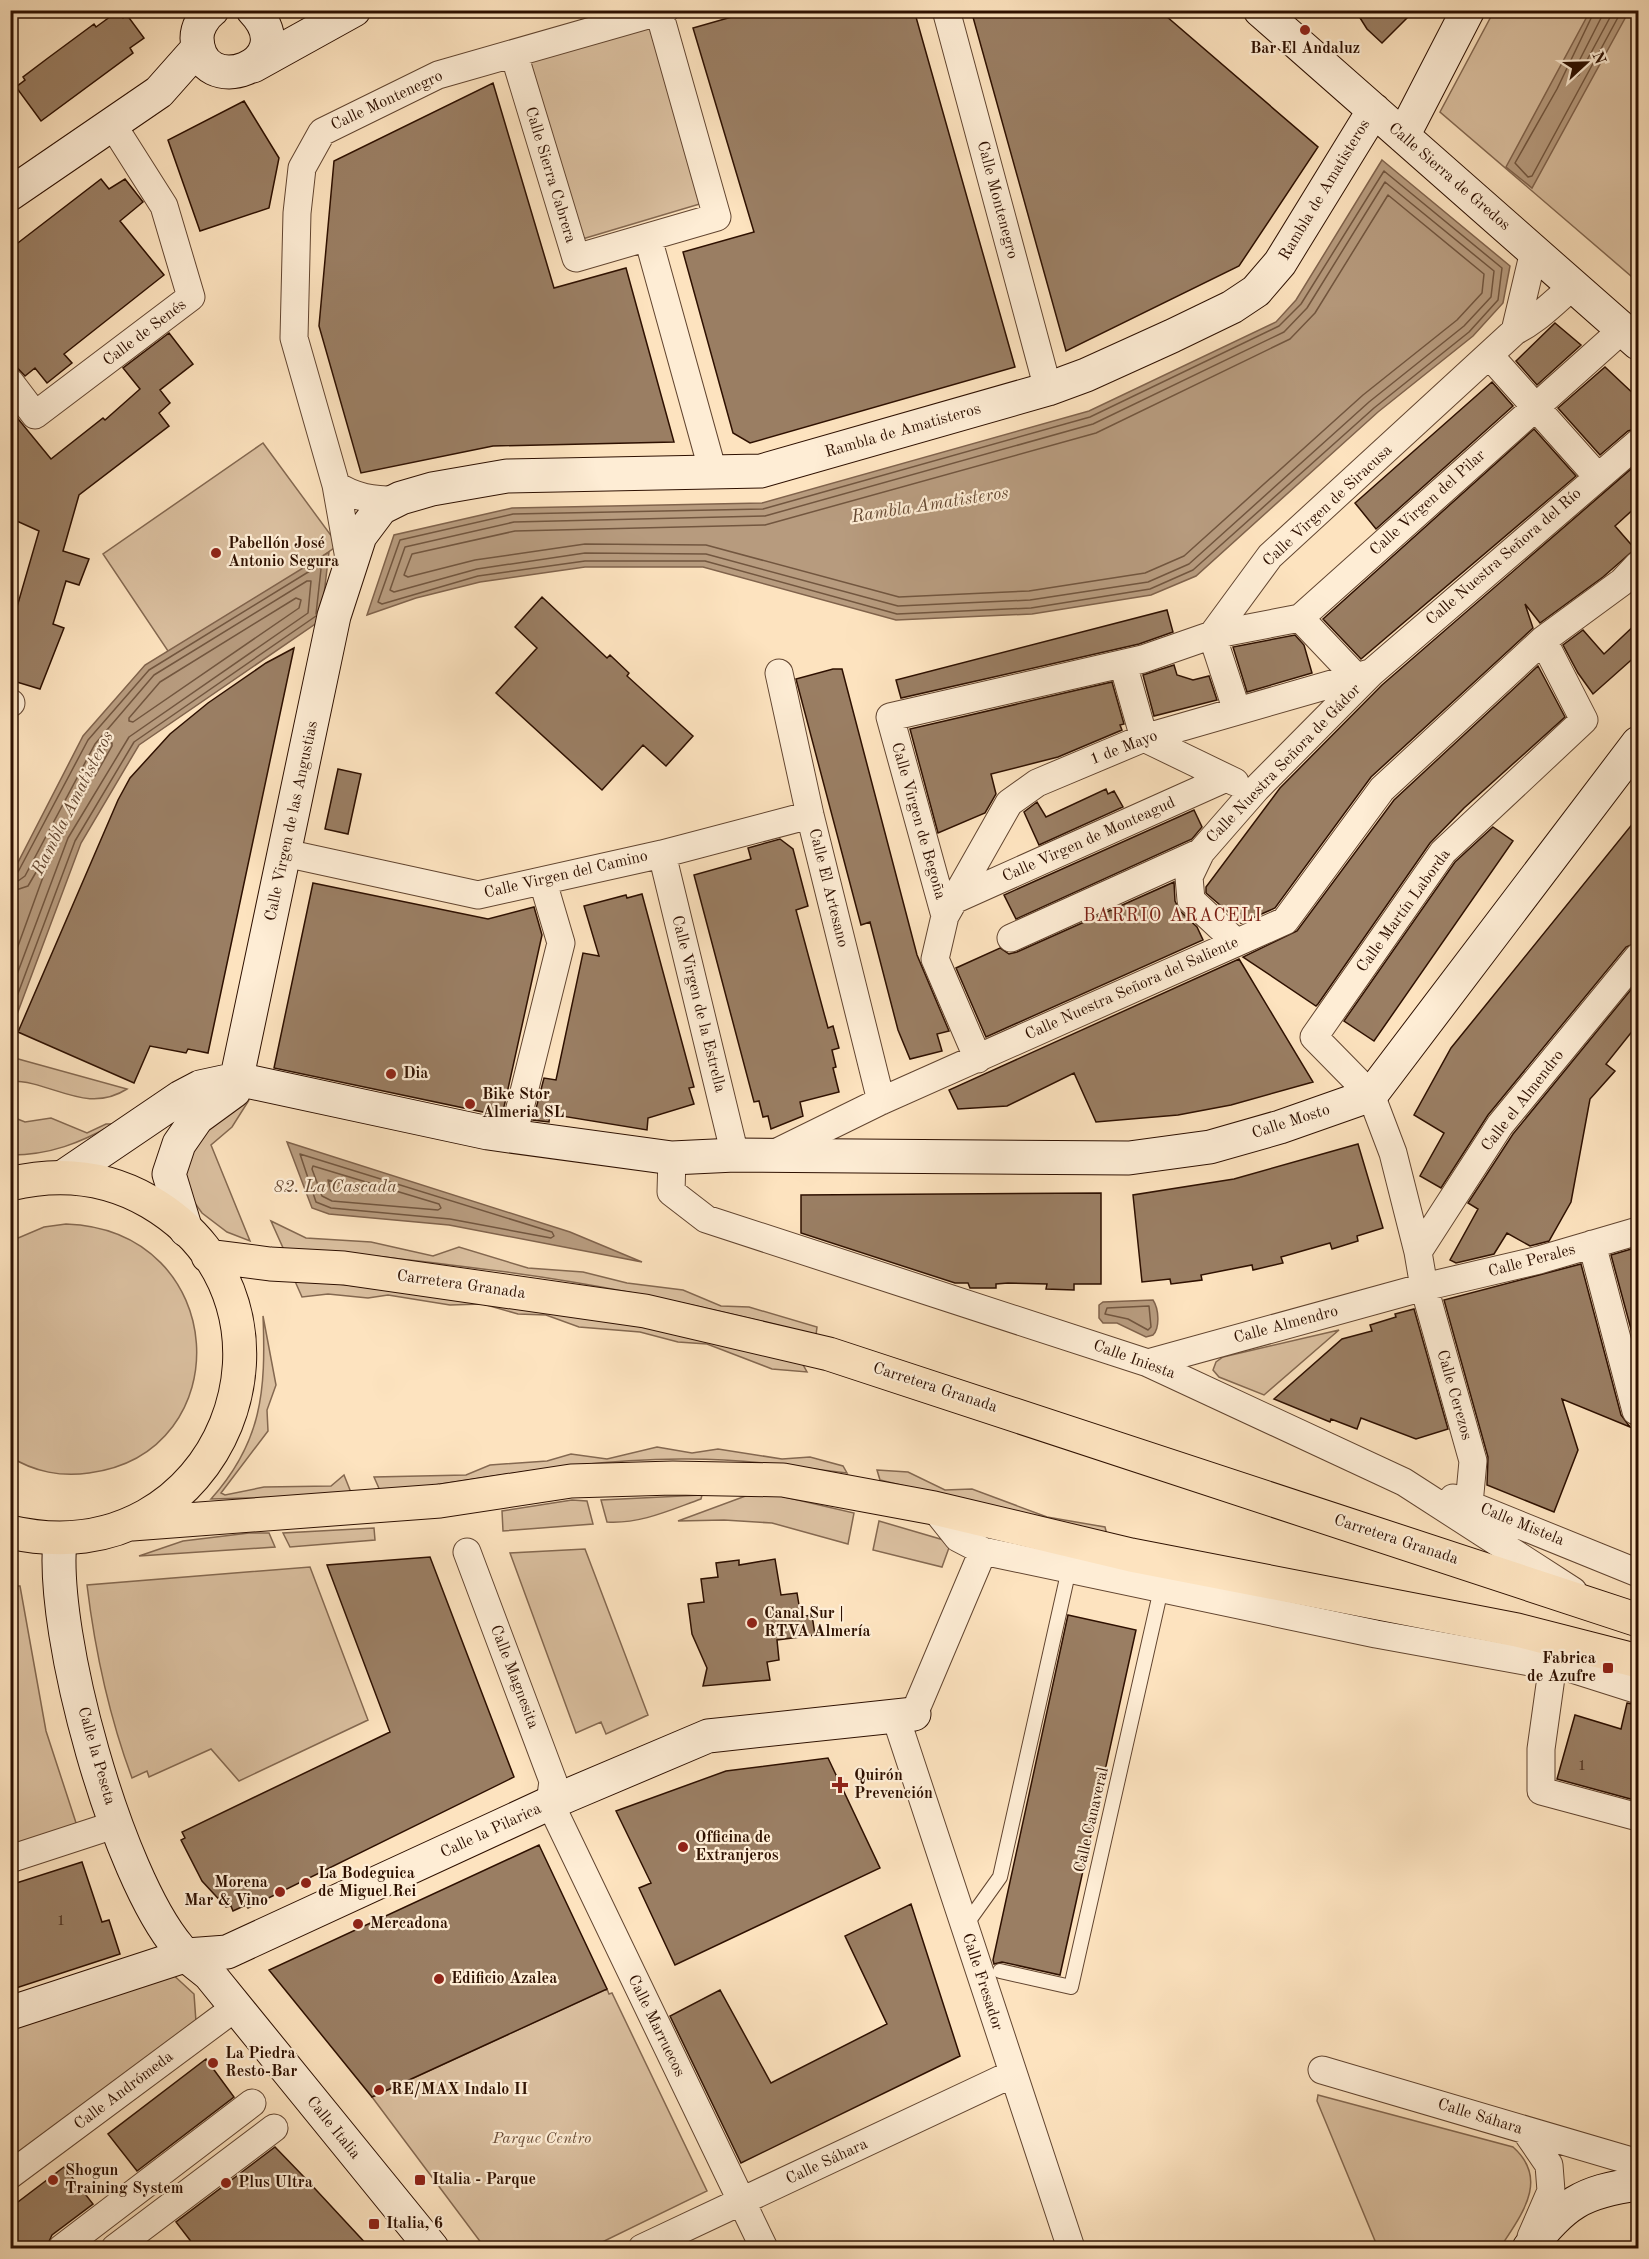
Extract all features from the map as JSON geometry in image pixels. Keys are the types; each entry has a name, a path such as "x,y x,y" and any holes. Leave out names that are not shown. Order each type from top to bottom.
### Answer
{"main road":[{"path":"30,1179 103,1183 137,1194 160,1208 186,1230 208,1256 227,1292 235,1317 239,1344 235,1398 228,1424 201,1471 162,1508 132,1524"},
{"name":"Carretera Granada","path":"208,1256 270,1264 344,1268 645,1311 829,1354 1638,1620"},
{"path":"10,1532 60,1539 87,1537 132,1524 440,1501 571,1481 673,1478 783,1480 934,1508 1131,1555 1517,1630 1638,1661"}],"street":[{"name":"Calle Montenegro","path":"946,10 1048,389"},
{"name":"Calle Sierra de Gredos","path":"1260,10 1631,336"},
{"path":"1403,136 1468,10"},
{"name":"Calle Montenegro","path":"350,564 336,485 294,338 297,213 302,168 322,132 438,75 662,11"},
{"name":"Calle Sierra Cabrera","path":"514,54 576,258 648,238 717,217 662,11"},
{"path":"198,26 207,63 239,69 265,49 267,37 261,16 342,12"},
{"path":"10,194 159,92 239,69 342,12"},
{"path":"159,92 198,26"},
{"name":"Rambla de Amatisteros","path":"350,564 355,546 366,524 381,508 396,500 432,489 507,476 771,469 1048,389 1086,375 1232,307 1256,291 1280,263 1374,110"},
{"name":"Calle de Senés","path":"10,382 35,416 191,297 164,206 112,124"},
{"path":"648,238 713,472"},
{"path":"1515,331 1534,251"},
{"name":"Calle Virgen de Siracusa","path":"1212,635 1270,556 1515,331 1532,323 1548,306 1574,286"},
{"name":"Calle Virgen del Pilar","path":"1300,618 1535,408 1631,336"},
{"path":"1490,356 1597,476"},
{"name":"Calle Nuestra Señora del Río","path":"1364,675 1638,443"},
{"path":"336,485 345,492 369,499 396,500"},
{"name":"Calle Virgen de las Angustias","path":"237,1079 331,630 350,564"},
{"name":"Calle Nuestra Señora del Saliente","path":"769,1156 881,1101 1285,921 1382,789 1543,640 1622,582 1638,565"},
{"path":"1256,789 1224,779 1144,738 1123,664 1212,635 1300,618 1364,675"},
{"path":"1212,635 1237,711"},
{"name":"Calle Martín Laborda","path":"1371,1095 1314,1037 1443,852 1584,720 1543,640"},
{"name":"Calle Virgen de Begoña","path":"978,1059 934,959 949,908 890,717 1123,664"},
{"name":"Calle El Artesano","path":"779,673 810,815 881,1101"},
{"name":"1 de Mayo","path":"949,908 1010,802 1037,783 1144,738 1364,675"},
{"name":"Calle Nuestra Señora de Gádor","path":"1236,942 1191,900 1189,878 1201,852 1256,789 1364,675"},
{"path":"1424,1287 1418,1252 1393,1154 1371,1095 1633,760"},
{"name":"Calle Virgen de Monteagud","path":"949,908 1224,779"},
{"name":"Calle Virgen del Camino","path":"285,854 478,895 662,854 810,815"},
{"path":"1011,938 1201,852"},
{"name":"Calle Virgen de la Estrella","path":"662,854 735,1155"},
{"path":"513,1136 561,943 543,882"},
{"name":"Calle el Almendro","path":"1418,1252 1500,1125 1638,957"},
{"path":"30,1179 200,1087 237,1079 234,1091 197,1119 179,1144 169,1174 186,1230"},
{"name":"Calle Mosto","path":"237,1079 513,1136 672,1158 735,1155 1130,1158 1209,1148 1280,1127 1371,1095"},
{"name":"Calle Iniesta","path":"672,1158 671,1192 706,1219 1148,1363 1404,1482 1600,1608"},
{"name":"Calle Perales","path":"1424,1287 1539,1260 1638,1231"},
{"path":"1592,1244 1638,1412"},
{"name":"Calle Almendro","path":"1148,1363 1424,1287"},
{"name":"Calle Cerezos","path":"1424,1287 1473,1461 1469,1504"},
{"name":"Calle Mistela","path":"1404,1482 1469,1504 1638,1573"},
{"path":"934,1508 958,1538 983,1551 1376,1634 1541,1663 1638,1690"},
{"name":"Calle la Peseta","path":"60,1539 57,1564 60,1599 84,1723 131,1863 159,1920 187,1955"},
{"path":"905,1714 983,1551"},
{"name":"Calle Magnesita","path":"467,1552 553,1781 550,1803"},
{"path":"1517,1630 1541,1663 1541,1791 1638,1817"},
{"name":"Calle la Pilarica","path":"10,2013 187,1955 226,1952 550,1803 708,1736 905,1714"},
{"name":"Calle Fresador","path":"905,1714 964,1928 1071,2248"},
{"name":"Calle Marruecos","path":"550,1803 764,2248"},
{"path":"10,1859 117,1824"},
{"name":"Calle Italia","path":"187,1955 210,1975 432,2248"},
{"name":"Calle Andrómeda","path":"10,2175 236,2007"},
{"name":"Calle Sáhara","path":"1322,2070 1638,2163"},
{"name":"Calle Sáhara","path":"642,2248 1012,2074"},
{"path":"62,2248 252,2103"},
{"path":"108,2213 122,2244 274,2128"},
{"path":"1525,2130 1549,2165 1551,2191 1527,2248"},
{"path":"1527,2248 1556,2215 1580,2199 1607,2188 1638,2184"},
{"path":"141,2188 160,2215"}],"lane":[{"path":"964,1928 1000,1877 1069,1569"},
{"name":"Calle Canaveral","path":"1000,1971 1071,1987 1161,1589"}],"green space":[{"path":"1494,11 1638,11 1638,282 1440,112"},
{"path":"653,27 703,203 579,240 528,62"},
{"name":"Pabellón José Antonio Segura","path":"263,443 338,545 176,663 103,554"},
{"path":"11,1057 127,1089 112,1096 97,1099 69,1095 26,1082 11,1081"},
{"path":"249,1100 232,1127 211,1145 250,1241 227,1232 202,1213 192,1199 185,1178 189,1154 215,1122"},
{"path":"10,1116 25,1122 51,1118 87,1133 106,1124 114,1124 64,1147 39,1153 11,1155"},
{"path":"271,1221 306,1238 371,1242 433,1256 459,1247 528,1268 583,1272 627,1283 683,1290 721,1306 749,1307 817,1327 816,1335 662,1299 585,1284 396,1258 284,1250"},
{"path":"66,1224 121,1236 161,1263 186,1300 196,1343 192,1387 173,1426 138,1457 89,1473 79,1474 59,1474 39,1470 11,1457 11,1241 44,1227"},
{"path":"294,1279 515,1304 665,1331 802,1363 807,1372 772,1369 707,1344 678,1342 640,1332 579,1327 546,1315 518,1314 483,1304 450,1305 388,1295 368,1298 328,1294 302,1297"},
{"path":"263,1316 276,1385 267,1410 268,1431 221,1493 225,1495 264,1487 331,1486 344,1475 352,1495 211,1499 228,1478 251,1436 261,1392"},
{"path":"1339,1330 1264,1395 1219,1377 1213,1370 1216,1362 1223,1357"},
{"path":"657,1447 692,1453 718,1449 782,1459 810,1457 843,1466 847,1473 728,1460 649,1460 534,1470 381,1493 374,1477 466,1475 490,1465 547,1461 571,1454 607,1459"},
{"path":"877,1470 908,1472 945,1490 972,1489 1047,1517 1105,1527 1107,1535 880,1480"},
{"path":"759,1491 854,1513 848,1544 772,1523 724,1520 678,1521"},
{"path":"702,1495 701,1499 667,1512 644,1519 620,1522 607,1522 601,1500"},
{"path":"572,1500 587,1501 593,1524 503,1531 502,1511"},
{"path":"879,1521 947,1541 950,1545 942,1567 873,1550"},
{"path":"374,1528 375,1540 290,1547 283,1533"},
{"path":"249,1533 269,1533 275,1547 139,1556 183,1541"},
{"path":"585,1549 648,1715 606,1734 601,1722 576,1733 510,1553"},
{"path":"310,1567 368,1720 239,1781 211,1749 149,1777 147,1771 132,1778 116,1731 104,1683 87,1585"},
{"path":"10,1586 20,1586 46,1731 79,1832 10,1854"},
{"path":"169,1971 194,1994 196,2022 11,2161 11,2025"},
{"name":"Parque Centro","path":"607,1989 609,1994 612,1993 707,2191 590,2248 485,2248 372,2097"},
{"path":"1318,2095 1513,2147 1524,2159 1530,2172 1531,2185 1523,2210 1500,2248 1378,2248 1317,2101"}],"water":[{"path":"1590,11 1629,11 1532,188 1506,167"},
{"name":"Rambla Amatisteros","path":"1382,160 1510,266 1503,303 1473,336 1378,412 1196,576 1151,595 1032,614 896,620 703,567 585,567 480,582 416,598 367,615 394,535 512,508 762,503 1089,411 1276,322 1296,300"},
{"name":"Rambla Amatisteros","path":"329,552 321,620 139,745 81,843 13,1025 11,1023 11,876 83,736 145,665"},
{"name":"82. La Cascada","path":"287,1142 570,1232 642,1262 449,1225 329,1214 312,1208"},
{"path":"1153,1300 1158,1318 1157,1328 1153,1335 1146,1337 1117,1323 1103,1323 1099,1318 1099,1305 1103,1302"}],"building":[{"path":"756,10 914,10 1015,367 750,443 733,433 683,252 754,232 693,28"},
{"path":"971,10 1159,10 1318,147 1239,266 1066,351"},
{"path":"1355,10 1415,10 1382,43 1367,29"},
{"path":"118,11 123,18 127,15 144,38 130,48 133,53 41,121 16,87 25,80 23,77 94,24 96,27"},
{"path":"493,83 554,288 626,268 674,442 493,446 361,473 319,326 334,161"},
{"path":"244,101 279,158 269,208 200,231 168,140"},
{"path":"101,179 109,189 125,179 143,202 120,221 164,275 64,354 72,363 47,383 35,368 25,376 10,360 10,249"},
{"path":"1555,323 1581,345 1537,385 1516,361"},
{"path":"169,333 193,364 160,390 170,403 159,413 169,426 79,495 63,551 89,559 79,585 66,581 53,624 64,628 40,689 10,680 10,631 39,531 10,518 10,409 51,459 103,418 105,420 140,389 123,368"},
{"path":"1605,367 1638,398 1638,428 1628,431 1600,455 1558,408"},
{"path":"1492,382 1513,406 1376,529 1355,503"},
{"path":"1534,429 1576,476 1361,659 1323,619"},
{"path":"1638,463 1638,505 1615,526 1635,549 1603,577 1540,623 1525,604 1533,628 1371,777 1275,908 1241,923 1206,893 1206,887 1280,788 1382,685"},
{"path":"542,597 607,658 610,655 629,673 627,676 693,736 666,766 643,745 602,790 496,693 537,648 515,627"},
{"path":"1167,610 1173,632 1139,644 901,698 896,680"},
{"path":"1638,622 1638,654 1593,694 1578,673 1563,645 1583,630 1604,654"},
{"path":"1295,635 1304,645 1312,673 1247,692 1233,647"},
{"path":"294,648 208,1053 188,1049 186,1053 150,1046 134,1083 18,1032 118,800 130,778 170,734 208,703 266,663"},
{"path":"1174,665 1177,675 1193,680 1209,676 1217,700 1154,716 1143,675"},
{"path":"1538,666 1565,717 1464,808 1430,843 1316,1006 1243,957 1297,931 1394,800"},
{"path":"833,669 842,669 917,955 949,1031 937,1034 942,1051 910,1059 898,1030 870,922 861,925 796,679"},
{"path":"1112,682 1124,724 1120,725 1122,730 1058,757 991,774 996,794 985,813 938,833 910,729"},
{"path":"338,769 361,774 348,834 325,829"},
{"path":"1106,789 1108,794 1114,791 1123,807 1039,845 1024,812 1037,802 1046,817"},
{"path":"1194,810 1202,827 1192,839 1016,919 1004,895"},
{"path":"1638,817 1638,942 1626,947 1488,1115 1441,1188 1420,1176 1444,1133 1414,1115 1451,1048"},
{"path":"1493,827 1513,841 1374,1041 1344,1021 1455,862"},
{"path":"780,839 793,849 808,906 796,910 828,1028 833,1026 839,1048 832,1050 836,1067 833,1068 839,1092 800,1102 803,1116 771,1129 768,1116 763,1117 759,1101 754,1102 694,875 751,859 748,848"},
{"path":"1174,882 1175,901 1180,911 1197,927 1203,940 986,1037 956,968 1000,948 1009,954 1017,952"},
{"path":"313,883 488,919 534,907 542,935 502,1116 274,1068"},
{"path":"642,894 694,1087 689,1088 694,1104 648,1118 647,1130 550,1114 549,1122 533,1120 544,1078 556,1080 583,953 599,956 584,906 626,895 627,898"},
{"path":"1239,959 1313,1082 1231,1105 1178,1115 1096,1122 1074,1073 1007,1106 958,1109 949,1090"},
{"path":"1638,981 1638,1024 1606,1064 1615,1071 1590,1099 1571,1202 1549,1241 1530,1246 1507,1233 1494,1254 1456,1263 1450,1260 1478,1209 1468,1203 1513,1134"},
{"path":"1358,1144 1383,1228 1357,1236 1358,1241 1332,1249 1330,1243 1281,1257 1283,1263 1253,1270 1252,1265 1201,1275 1202,1280 1171,1284 1170,1279 1142,1282 1133,1195 1234,1179"},
{"path":"1101,1193 1101,1284 1074,1284 1074,1290 1046,1289 1047,1284 1008,1283 996,1284 996,1288 970,1288 968,1283 955,1283 801,1233 801,1195"},
{"path":"1638,1247 1638,1355 1611,1255"},
{"path":"1581,1264 1621,1415 1630,1427 1562,1399 1578,1450 1554,1512 1487,1485 1488,1457 1444,1300"},
{"path":"1414,1309 1448,1429 1416,1439 1361,1418 1357,1429 1331,1419 1330,1422 1274,1399 1342,1339 1372,1331 1370,1325"},
{"path":"430,1557 514,1777 248,1908 246,1905 233,1911 231,1906 226,1907 202,1881 181,1840 185,1838 182,1832 390,1732 327,1565"},
{"name":"Canal Sur | RTVA Almería","path":"775,1559 781,1595 797,1593 801,1617 812,1615 815,1635 777,1640 779,1660 767,1662 770,1680 703,1686 707,1668 692,1634 688,1604 704,1602 701,1579 718,1577 716,1563 739,1560 739,1565"},
{"path":"1068,1615 1136,1630 1060,1975 1002,1962 994,1964 993,1960"},
{"path":"1627,1703 1638,1705 1638,1801 1557,1779 1575,1715 1621,1729"},
{"path":"828,1758 880,1868 675,1965 639,1888 651,1883 616,1811 726,1771"},
{"name":"Edificio Azalea","path":"539,1845 607,1989 372,2097 269,1970"},
{"path":"82,1862 102,1922 109,1920 120,1954 10,1990 10,1885"},
{"path":"911,1904 960,2056 741,2163 670,2016 720,1990 771,2083 887,2024 845,1936"},
{"path":"206,2059 234,2097 137,2171 108,2134"},
{"path":"275,2147 370,2248 196,2248 176,2222"},
{"path":"64,2167 93,2204 52,2235 46,2248 13,2248 10,2208"}],"place":[{"name":"Bar El Andaluz","path":"1305,30"},
{"name":"Pabellón José Antonio Segura","path":"216,553"},
{"name":"Dia","path":"391,1074"},
{"name":"Bike Stor Almeria SL","path":"470,1104"},
{"name":"Canal Sur | RTVA Almería","path":"752,1623"},
{"name":"Fabrica de Azufre","path":"1608,1668"},
{"name":"Quirón Prevención","path":"840,1785"},
{"name":"Officina de Extranjeros","path":"683,1847"},
{"name":"La Bodeguica de Miguel Rei","path":"306,1883"},
{"name":"Morena Mar & Vino","path":"280,1892"},
{"name":"Mercadona","path":"358,1924"},
{"name":"Edificio Azalea","path":"439,1979"},
{"name":"La Piedra Resto-Bar","path":"213,2063"},
{"name":"RE/MAX Indalo II","path":"379,2090"},
{"name":"Shogun Training System","path":"53,2180"},
{"name":"Italia - Parque","path":"420,2180"},
{"name":"Plus Ultra","path":"226,2183"},
{"name":"Italia, 6","path":"374,2224"}],"district":[{"name":"BARRIO ARACELI","path":"1173,916"}]}
